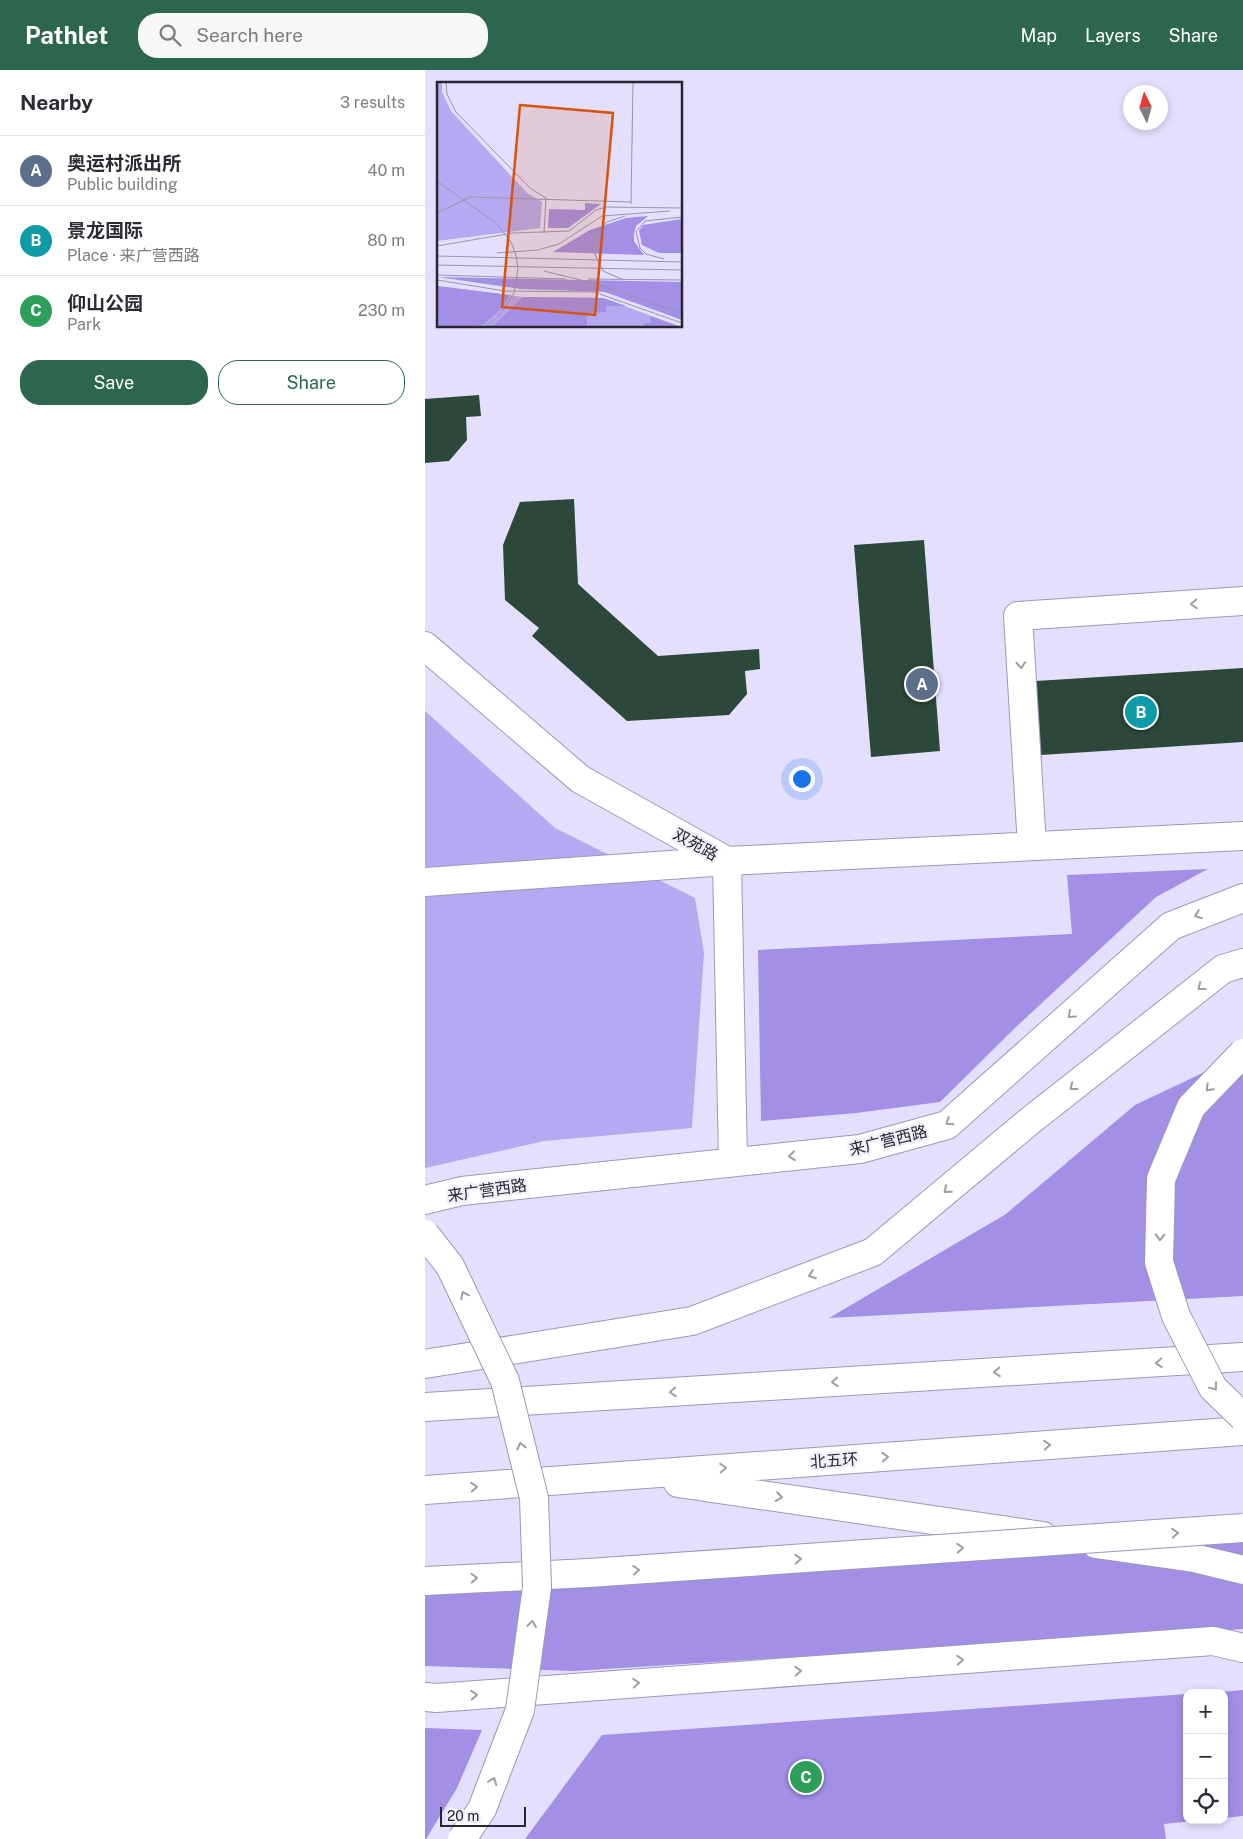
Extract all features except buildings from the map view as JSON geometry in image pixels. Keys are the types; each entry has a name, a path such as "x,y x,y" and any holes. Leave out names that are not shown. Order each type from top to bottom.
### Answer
{"main road":[{"path":"1032,846 1018,616 1243,601"},
{"name":"双苑路","path":"425,646 580,779 727,861 733,1162"},
{"path":"425,882 727,861 1243,836"},
{"name":"来广营西路","path":"425,1200 462,1191 861,1149 947,1125 1171,926 1243,898"},
{"path":"425,1364 692,1320 873,1252 1031,1120 1223,969 1243,963"},
{"path":"1243,1053 1191,1106 1161,1179 1159,1262 1176,1316 1213,1388 1243,1417"},
{"path":"425,1234 450,1266 505,1381 534,1498 537,1588 520,1710 482,1810 462,1839"},
{"path":"425,1407 1243,1357"},
{"name":"北五环","path":"425,1490 1243,1431"},
{"path":"627,1475 1194,1558 1243,1570"},
{"path":"425,1581 587,1573 1243,1528"},
{"path":"425,1697 1213,1642 1243,1648"}],"shaded area":[{"path":"425,711 555,828 695,898 704,953 692,1128 544,1141 425,1168"},
{"path":"1208,869 1156,897 1016,1027 940,1102 856,1113 761,1121 758,950 1072,934 1067,875"},
{"path":"1243,1054 1243,1296 829,1318 1006,1214 1135,1105"},
{"path":"1243,1539 1243,1629 573,1671 425,1666 425,1594"},
{"path":"1243,1690 1243,1816 1228,1818 1228,1734 1228,1691"},
{"path":"1183,1694 1183,1822 1164,1824 1166,1839 525,1839 602,1735"},
{"path":"425,1728 482,1730 457,1788 426,1839 425,1839"}],"place":[{"name":"奥运村派出所","path":"922,684"},
{"name":"景龙国际","path":"1141,712"},
{"name":"仰山公园","path":"806,1777"}]}
